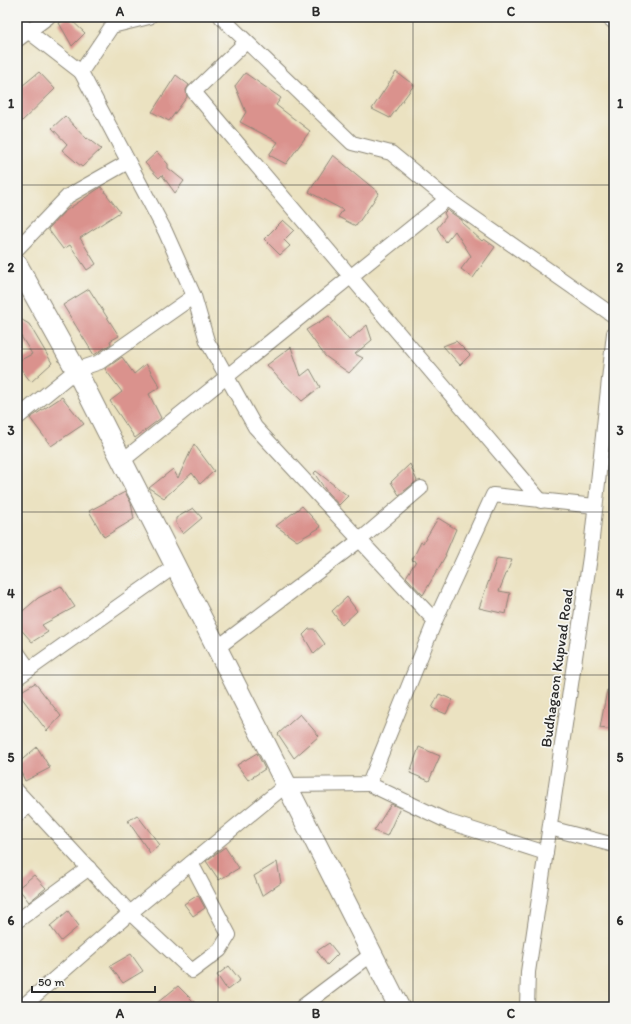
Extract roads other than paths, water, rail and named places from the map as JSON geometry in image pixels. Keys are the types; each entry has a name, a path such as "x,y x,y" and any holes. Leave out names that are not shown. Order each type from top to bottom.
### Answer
{"street":[{"path":"17,40 48,17"},
{"path":"82,72 112,26 149,17"},
{"path":"221,17 352,143 391,153 447,199 614,316"},
{"path":"608,17 614,22"},
{"path":"17,18 29,32 82,72 165,231 194,296 207,341 255,427 435,621"},
{"path":"246,42 194,92 541,501"},
{"path":"17,249 68,196 128,162"},
{"path":"122,461 447,199"},
{"path":"17,264 76,370 399,1007"},
{"path":"17,418 76,370 100,362 194,296"},
{"name":"Budhagaon Kupvad Road","path":"527,1007 528,972 590,557 614,333"},
{"path":"217,648 360,540 421,488"},
{"path":"369,784 435,621 493,496 595,506"},
{"path":"17,678 175,566"},
{"path":"17,652 29,669"},
{"path":"22,1007 130,913 286,784 369,784 449,822 546,853"},
{"path":"17,791 130,913 192,971 220,950 229,935 191,863"},
{"path":"17,815 30,805"},
{"path":"550,828 614,844"},
{"path":"17,921 89,868"},
{"path":"302,1007 372,954"}]}
